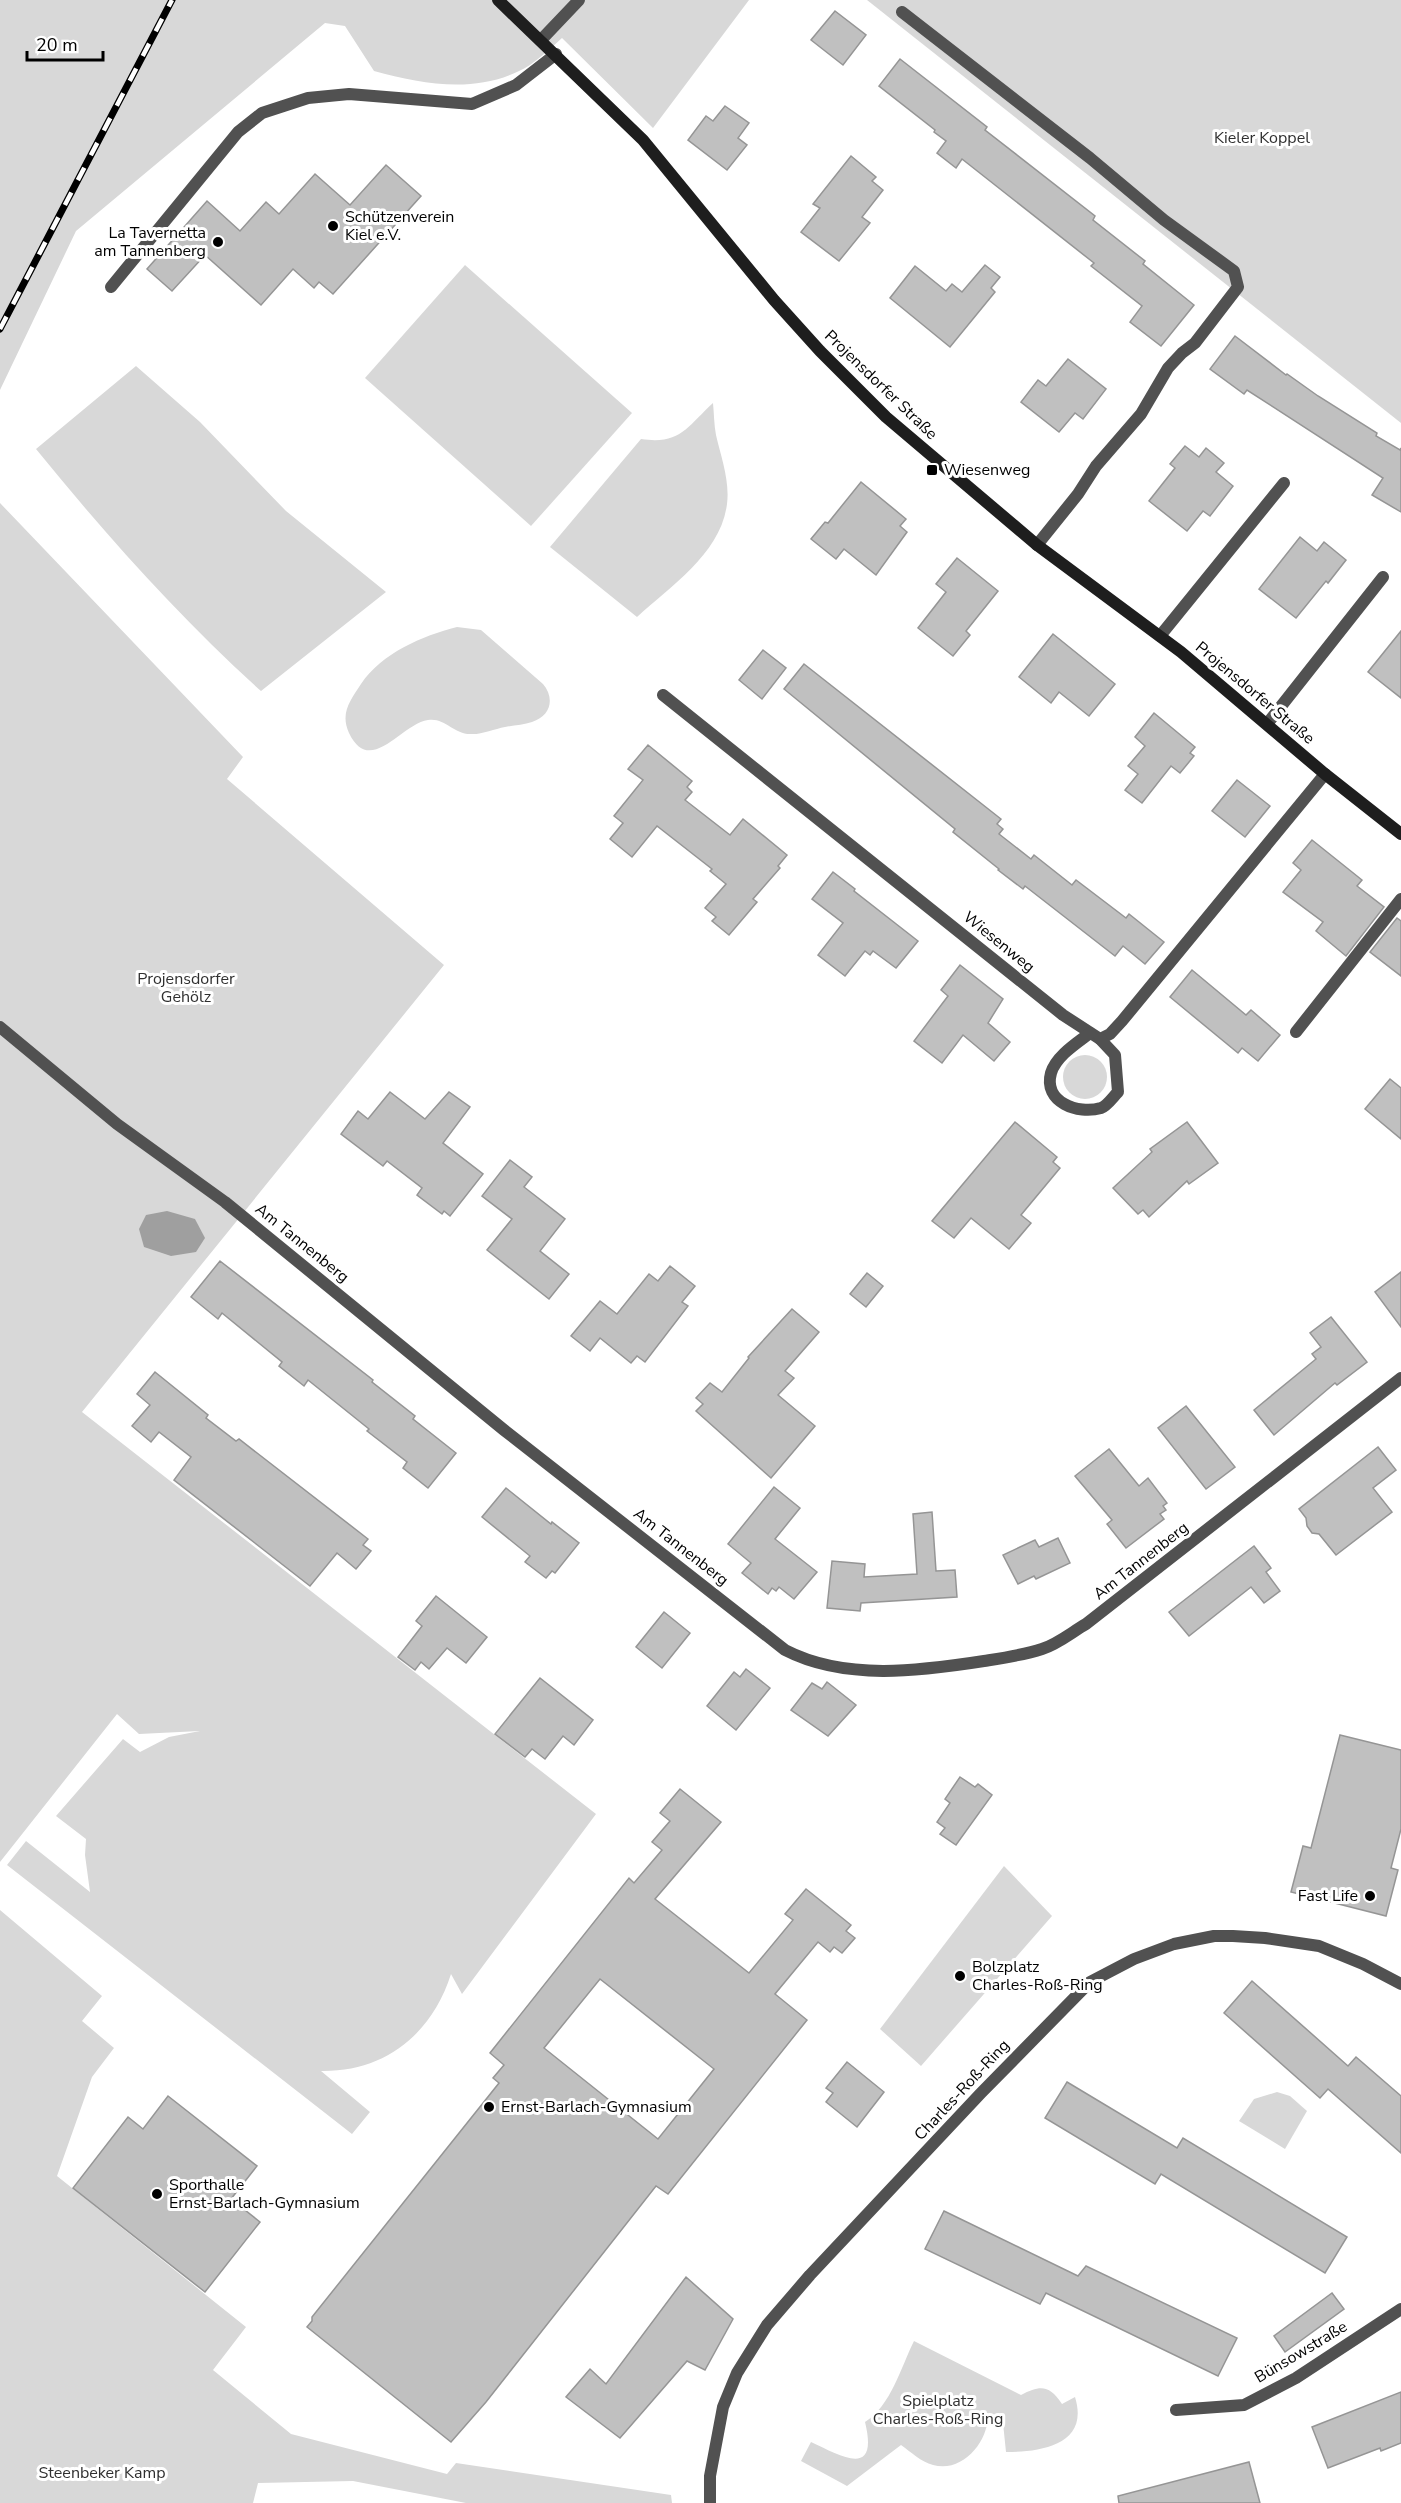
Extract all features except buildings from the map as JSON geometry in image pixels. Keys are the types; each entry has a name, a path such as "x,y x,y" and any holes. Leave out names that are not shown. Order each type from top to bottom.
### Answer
{"street":[{"name":"Projensdorfer Straße","path":"498,0 643,140 774,300 820,351 886,417 1037,545 1160,636 1325,774 1401,834"},
{"path":"541,40 579,0"},
{"path":"902,12 1090,158 1164,220 1234,271 1238,287 1195,343 1182,353 1168,369 1141,414 1096,466 1078,494 1037,545"},
{"path":"111,287 238,132 262,113 309,98 349,94 472,104 516,86 556,54"},
{"path":"1160,636 1284,483"},
{"path":"1267,724 1383,577"},
{"name":"Wiesenweg","path":"663,695 1063,1015 1095,1036 1115,1055 1118,1092 1104,1108 1081,1111 1059,1102 1050,1086 1051,1072 1062,1056 1095,1036 1110,1034 1325,774"},
{"path":"1296,1032 1401,899"},
{"name":"Am Tannenberg","path":"0,1027 117,1124 225,1202 504,1430 785,1650 813,1661 871,1670 921,1670 1003,1658 1043,1649 1086,1624 1111,1606 1401,1378"},
{"name":"Charles-Roß-Ring","path":"710,2503 710,2476 723,2407 737,2373 767,2325 973,2102 1090,1982 1134,1959 1174,1944 1214,1936 1233,1936 1274,1939 1318,1946 1364,1964 1401,1984"},
{"name":"Bünsowstraße","path":"1176,2410 1244,2405 1296,2378 1401,2308"}],"green space":[{"path":"0,0 749,0 653,128 562,38 530,65 492,81 473,84 433,83 374,71 345,26 325,23 76,231 0,390"},
{"name":"Kieler Koppel","path":"867,0 1401,0 1401,423"},
{"path":"465,265 632,413 531,526 365,378"},
{"path":"136,366 200,422 286,511 386,592 261,691 201,634 144,574 36,449"},
{"path":"713,403 715,431 728,495 723,522 705,553 679,581 637,617 550,547 641,439 674,437 689,427"},
{"name":"Projensdorfer Gehölz","path":"0,503 243,757 227,779 444,965 82,1412 596,1814 462,1994 451,1974 432,2015 403,2045 385,2057 366,2065 344,2070 321,2071 370,2112 352,2134 7,1865 26,1841 90,1892 85,1855 86,1839 56,1816 123,1739 140,1752 169,1737 200,1731 139,1734 117,1714 0,1862"},
{"path":"457,627 481,630 543,684 550,701 543,716 529,723 474,734 464,733 439,721 428,720 376,749 366,750 357,745 346,726 346,713 353,696 370,673 380,663 404,647 430,635"},
{"path":"1085,1055 1094,1056 1101,1061 1106,1068 1106,1086 1101,1093 1094,1098 1085,1099 1076,1098 1069,1093 1064,1086 1063,1077 1064,1068 1069,1061 1076,1056"},
{"name":"Bolzplatz Charles-Roß-Ring","path":"1004,1866 1052,1916 921,2066 880,2029"},
{"name":"Steenbeker Kamp","path":"0,1910 102,1996 82,2021 114,2048 92,2077 57,2176 246,2327 213,2370 291,2434 447,2474 456,2463 671,2495 672,2503 466,2503 353,2481 258,2483 253,2503 0,2503"},
{"path":"1277,2092 1290,2096 1307,2111 1285,2149 1239,2121 1254,2099"},
{"name":"Spielplatz Charles-Roß-Ring","path":"914,2341 1021,2395 1039,2388 1049,2390 1062,2404 1075,2397 1078,2413 1075,2426 1069,2435 1047,2447 1006,2452 1003,2423 988,2417 987,2427 978,2446 971,2454 954,2465 929,2464 901,2445 847,2486 801,2461 811,2442 845,2457 854,2459 862,2457 867,2451 868,2440 865,2422 874,2415 889,2396"}],"shaded area":[{"path":"167,1211 195,1219 205,1238 196,1252 171,1256 144,1247 139,1229 146,1215"}],"railway":[{"path":"0,329 172,0"}],"place":[{"name":"Schützenverein Kiel e.V.","path":"333,226"},
{"name":"La Tavernetta am Tannenberg","path":"218,242"},
{"name":"Wiesenweg","path":"932,470"},
{"name":"Fast Life","path":"1370,1896"},
{"name":"Bolzplatz Charles-Roß-Ring","path":"960,1976"},
{"name":"Ernst-Barlach-Gymnasium","path":"489,2107"},
{"name":"Sporthalle Ernst-Barlach-Gymnasium","path":"157,2194"}]}
